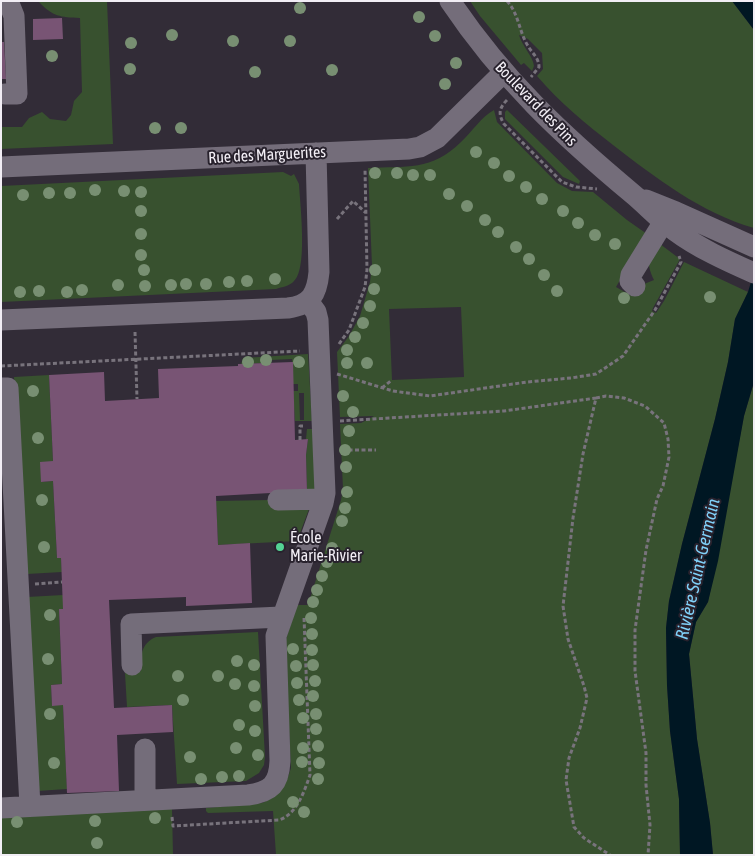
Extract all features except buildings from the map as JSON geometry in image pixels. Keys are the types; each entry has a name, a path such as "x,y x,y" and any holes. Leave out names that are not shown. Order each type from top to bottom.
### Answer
{"street":[{"path":"5,94 17,94 14,16 8,1"},
{"name":"Boulevard des Pins","path":"450,1 481,46 557,129 634,196 667,216 751,246"},
{"name":"Rue des Marguerites","path":"1,167 409,149 429,143 445,131 504,72"},
{"path":"1,320 288,308 302,305 308,301 318,284 316,153"},
{"path":"635,286 630,282 631,275 667,216"},
{"name":"Boulevard des Pins","path":"667,216 674,231 747,270"},
{"path":"1,808 248,795 264,791 276,782 280,760 275,642 281,618 324,498 325,486 318,320 316,312 308,301"},
{"path":"1,388 8,388 30,806"},
{"path":"278,500 324,498"},
{"path":"132,665 131,624 281,618"},
{"path":"145,749 145,800"}],"path":[{"name":"Boulevard des Pins","path":"507,1 518,20 526,43 538,60 539,67 533,75"},
{"name":"Boulevard des Pins","path":"500,108 501,120 504,124 562,182 576,187 590,188"},
{"path":"334,349 349,330 366,287 365,166"},
{"path":"337,212 337,220 353,201 366,213"},
{"path":"335,374 382,388 417,396 430,396 596,374 623,356 631,346 655,310 681,262 678,258 680,254"},
{"path":"134,314 137,399"},
{"path":"1,366 308,350"},
{"path":"335,366 335,383"},
{"path":"382,388 392,380"},
{"path":"337,421 504,411 606,396 624,398 645,406 664,423 668,440 668,457 646,550 634,630 635,671 646,753 646,785 650,825 648,855"},
{"path":"596,398 583,454 562,606 568,639 584,686 586,698 580,728 569,758 566,780 574,827 584,838 610,855"},
{"path":"338,450 376,450"},
{"path":"28,584 62,582"},
{"path":"172,826 279,820 292,813 306,787 310,775 303,607"}],"green space":[{"path":"38,1 107,1 113,144 1,149 1,127 22,127 29,118 42,112 50,119 66,121 71,115 74,101 82,92 80,18 57,15"},
{"path":"470,1 732,1 754,30 754,228 697,204 646,170 593,129 564,104 537,76 543,69 542,53 528,39 519,35 532,58 534,66 532,71 524,63 521,65 480,16"},
{"path":"494,110 497,122 557,183 572,191 593,192 647,234 616,287 632,296 644,284 654,280 649,260 656,241 680,259 652,311 656,313 664,301 684,262 748,292 735,319 728,362 715,419 669,601 666,628 667,685 670,731 679,799 680,855 276,855 273,811 208,813 206,808 262,803 273,797 281,789 287,780 291,768 286,639 297,605 308,605 341,500 343,489 340,424 361,423 374,416 340,417 337,352 360,316 370,282 372,266 368,168 406,167 440,158 461,142","holes":["461,307 464,377 392,380 389,309"]},
{"path":"507,110 580,181 579,184 563,177 505,119 505,112"},
{"path":"283,172 291,176 294,174 299,184 302,220 301,264 294,281 288,285 276,289 1,302 1,186"},
{"path":"308,354 312,421 295,421 293,391 298,391 298,384 293,384 292,359 271,360 271,363 241,364 243,358","holes":["299,393 304,393 304,420 300,420"]},
{"path":"49,375 53,461 42,482 53,481 57,558 61,558 62,572 27,574 14,377"},
{"path":"754,382 754,855 713,855 697,739 689,654 696,622 708,602 744,416"},
{"path":"307,429 313,429 315,490 307,491 306,455 308,439 306,439"},
{"path":"270,500 309,509 297,541 218,545 216,501"},
{"path":"63,595 63,609 59,610 62,684 51,685 52,705 63,705 67,789 37,791 27,597"},
{"path":"258,632 264,765 259,773 246,781 177,784 172,705 127,707 125,673 141,671 142,651 147,643 156,637"},
{"path":"172,808 173,855 1,855 1,818"}],"water":[{"path":"732,1 754,1 754,30"},
{"name":"Rivière Saint-Germain","path":"754,272 754,382 744,416 718,561 708,602 696,622 689,654 697,739 713,855 680,855 679,799 670,731 667,685 666,628 669,601 715,419 728,362 735,319 748,292"}],"place":[{"name":"École Marie-Rivier","path":"280,547"}]}
